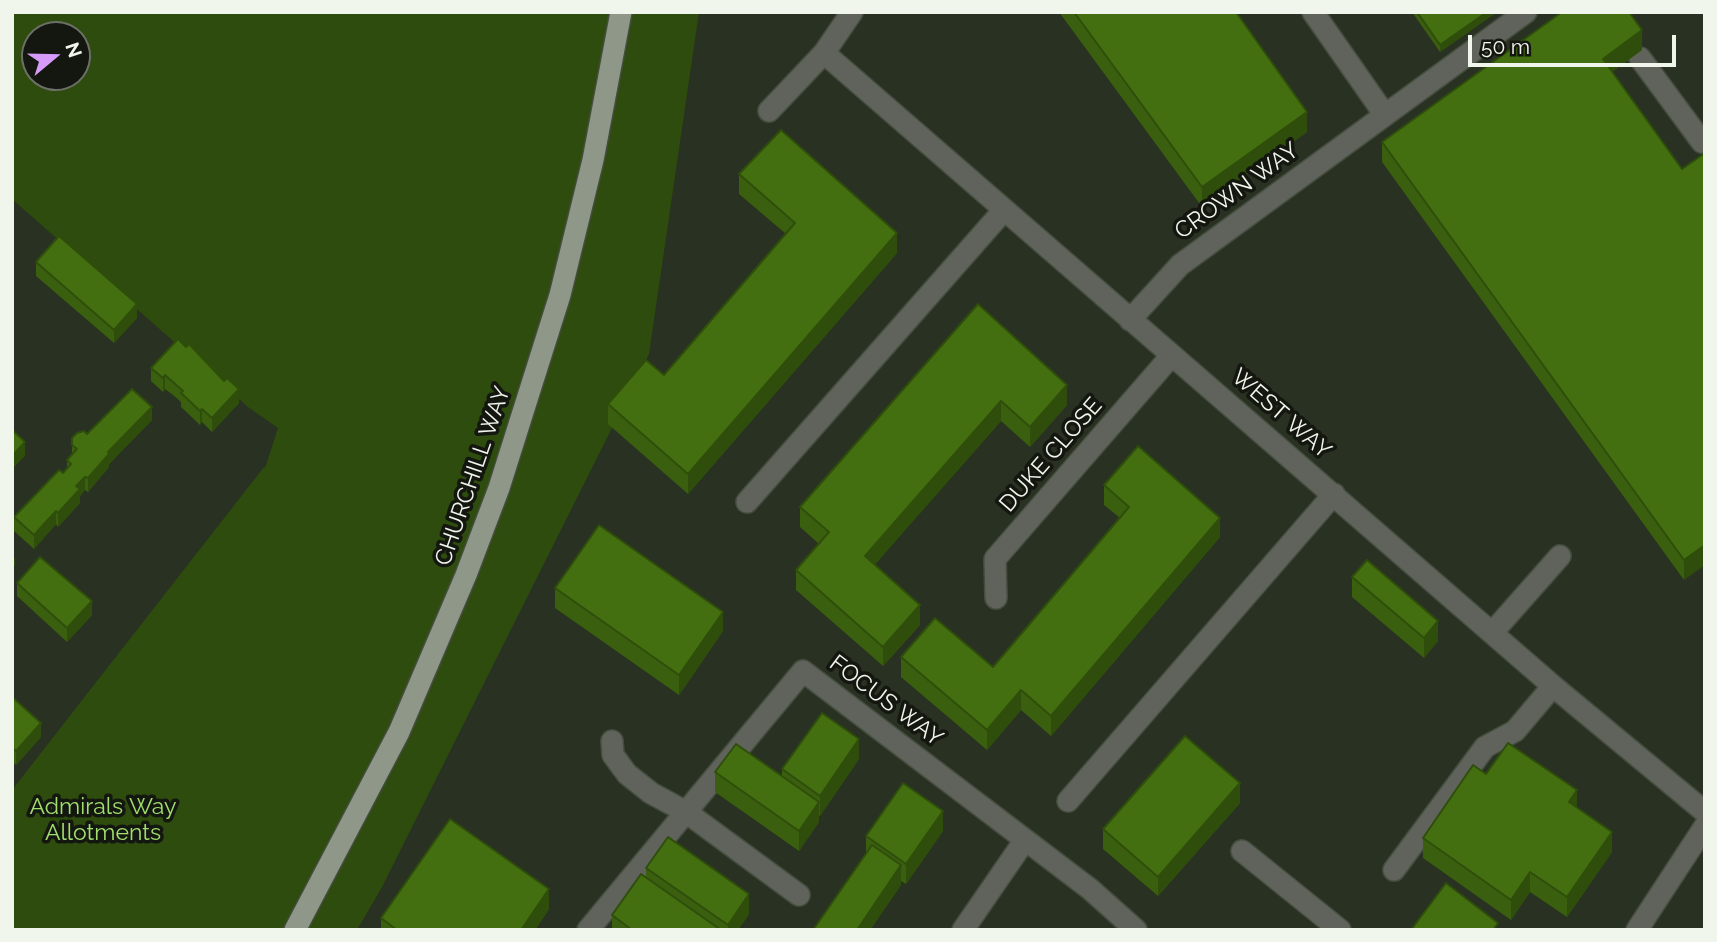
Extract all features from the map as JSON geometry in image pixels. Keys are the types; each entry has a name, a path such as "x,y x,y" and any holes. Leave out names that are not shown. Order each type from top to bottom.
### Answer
{"main road":[{"name":"CHURCHILL WAY","path":"295,930 399,732 466,575 499,488 560,295 593,160 621,12"}],"street":[{"path":"769,111 824,53 852,12"},
{"path":"1313,12 1385,115"},
{"name":"CROWN WAY","path":"1130,320 1180,265 1525,12"},
{"name":"WEST WAY","path":"824,53 1553,686 1705,812"},
{"path":"1640,58 1702,142 1705,141"},
{"path":"747,502 954,256 1004,210"},
{"name":"DUKE CLOSE","path":"996,598 995,559 1172,355"},
{"path":"1068,800 1334,494"},
{"path":"1492,633 1560,556"},
{"name":"FOCUS WAY","path":"588,930 803,671 1090,889 1136,930"},
{"path":"1394,870 1485,747 1515,730 1553,686"},
{"path":"612,741 613,755 627,774 651,793 686,812 799,895"},
{"path":"1637,930 1705,826"},
{"path":"962,930 1025,840"},
{"path":"1242,851 1340,930"}],"green space":[{"name":"Admirals Way Allotments","path":"12,12 699,12 649,354 382,887 357,930 12,930 12,790 265,468 278,428 248,407 12,199"}],"building":[{"path":"1074,12 1236,12 1307,112 1202,187"},
{"path":"1417,12 1487,12 1440,45"},
{"path":"1562,12 1629,12 1642,30 1603,59 1682,169 1705,153 1705,545 1684,560 1382,142"},
{"path":"781,130 897,233 688,474 608,404 646,360 664,375 795,223 739,174"},
{"path":"59,236 137,304 114,330 36,262"},
{"path":"978,304 1067,385 1030,427 1001,401 865,556 920,605 883,647 796,570 829,532 800,507"},
{"path":"178,339 186,347 189,344 224,381 227,378 239,389 212,418 202,409 200,411 165,375 163,378 151,368"},
{"path":"132,389 152,407 108,452 88,478 85,477 76,486 80,489 58,513 56,511 34,535 14,517 59,470 63,473 71,464 67,460 77,449 72,445 72,438 84,431 87,434"},
{"path":"12,430 25,442 12,456"},
{"path":"1138,446 1220,518 1051,716 1021,690 987,730 901,657 935,618 993,667 1129,507 1104,485"},
{"path":"599,525 723,612 679,675 555,588"},
{"path":"40,557 92,601 67,628 17,583"},
{"path":"1367,560 1438,621 1424,638 1352,577"},
{"path":"12,697 41,723 16,751 12,748"},
{"path":"822,713 859,739 820,796 782,769"},
{"path":"1185,736 1240,783 1158,877 1103,829"},
{"path":"1508,743 1577,790 1569,802 1612,832 1567,897 1530,872 1511,900 1423,838 1473,765 1486,774"},
{"path":"736,744 819,802 799,831 715,772"},
{"path":"903,783 943,811 906,864 866,836"},
{"path":"450,819 549,889 521,930 397,930 381,918"},
{"path":"668,837 749,894 728,925 646,868"},
{"path":"872,845 901,865 857,930 813,930"},
{"path":"641,874 721,930 632,930 612,915"},
{"path":"1446,883 1498,923 1493,930 1411,930"}]}
